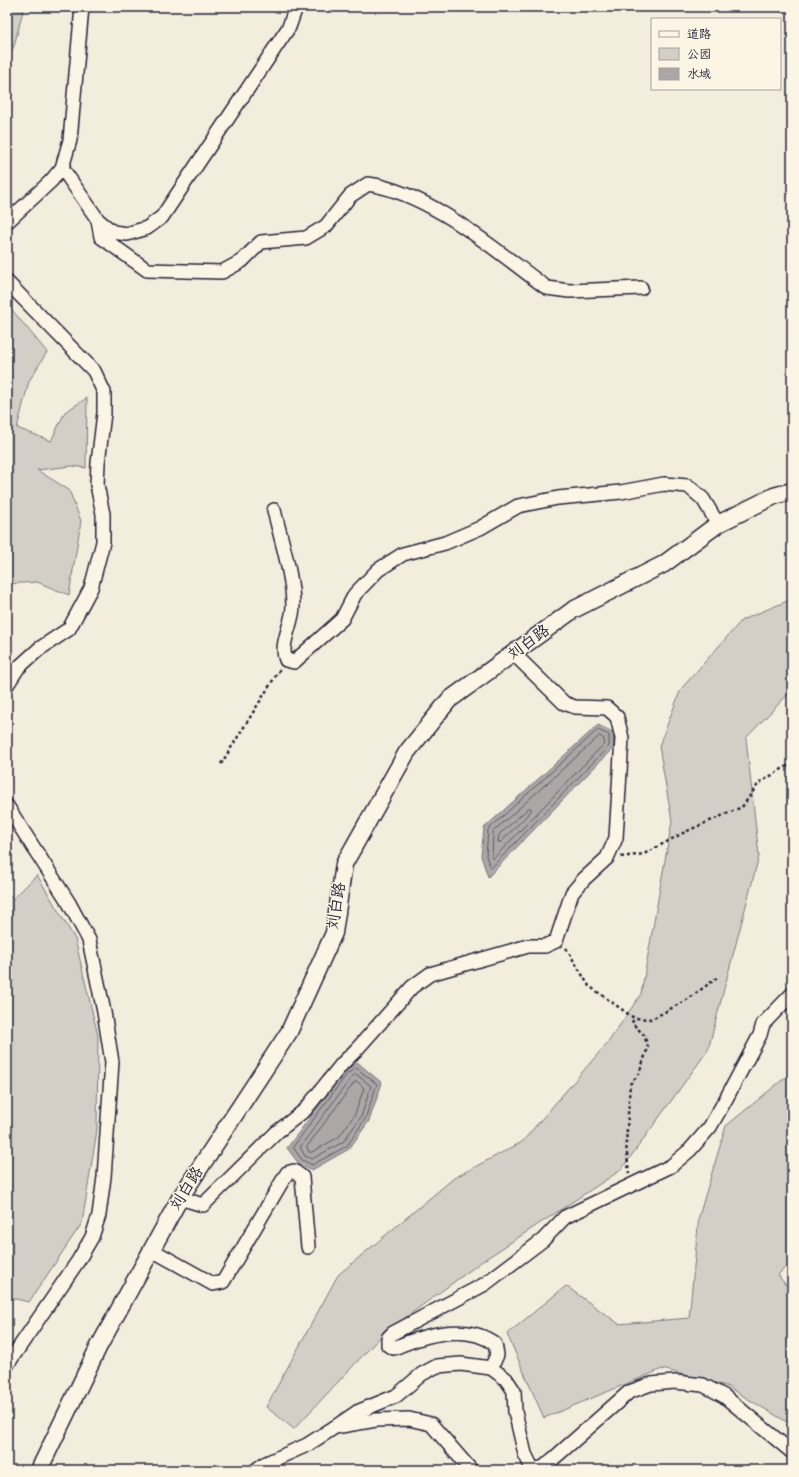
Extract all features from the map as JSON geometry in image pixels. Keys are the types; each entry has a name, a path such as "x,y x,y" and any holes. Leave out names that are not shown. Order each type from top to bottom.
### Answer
{"street":[{"path":"7,222 51,181 62,168 70,140 82,7"},
{"path":"62,168 98,220 113,232 127,234 147,228 162,217 289,27 296,7"},
{"path":"98,220 101,237 147,270 222,272 242,261 261,242 306,238 326,226 350,196 368,184 382,186 442,212 547,288 569,291 641,288"},
{"path":"7,282 94,371 104,392 104,413 97,485 103,514 103,542 92,588 70,629 39,649 18,668 7,685"},
{"path":"274,510 292,591 293,608 282,652 286,660 294,662 342,619 355,594 378,570 403,554 444,543 480,528 518,506 558,498 621,492 664,484 688,486 703,499 718,524"},
{"name":"刘白路","path":"39,1470 98,1348 180,1198 290,1032 334,933 344,864 407,752 449,700 573,610 664,564 718,524 774,496 792,491"},
{"path":"180,1198 203,1205 277,1132 306,1110 342,1064 412,987 430,974 528,946 545,946 556,941 572,893 584,879 607,858 616,838 622,738 616,717 607,708 575,707 564,703 514,654"},
{"path":"7,806 69,902 89,940 104,1012 112,1062 104,1177 99,1215 92,1237 78,1261 7,1365"},
{"path":"492,1368 497,1356 495,1344 490,1340 464,1332 420,1337 394,1348 388,1345 388,1338 393,1333 486,1284 543,1240 565,1217 671,1166 690,1150 710,1127 727,1098 760,1036 763,1024 792,994"},
{"path":"152,1250 213,1284 224,1282 288,1173 294,1171 302,1177 308,1247"},
{"path":"256,1470 264,1464 307,1445 357,1412 396,1396 422,1374 437,1366 462,1364 492,1368 506,1379 514,1391 515,1412 525,1454 533,1470 544,1467 629,1392 651,1384 675,1382 703,1385 724,1396 792,1452"},
{"path":"335,1427 376,1420 409,1419 431,1424 471,1470"}],"path":[{"path":"221,764 286,660"},
{"path":"607,858 644,854 684,832 742,807 759,783 792,763"},
{"path":"556,941 569,949 590,986 634,1018 652,1019 688,999 717,978"},
{"path":"630,1185 626,1144 630,1084 639,1074 648,1047 644,1035 632,1023 634,1018"}],"green space":[{"path":"7,7 24,7 14,46 7,61"},
{"path":"7,135 9,139 7,188"},
{"path":"7,304 47,352 29,381 17,428 51,441 65,412 87,398 86,468 72,466 37,470 69,490 81,521 69,595 37,582 7,584"},
{"path":"792,599 792,690 746,738 759,856 708,1050 621,1170 484,1260 383,1334 294,1429 266,1407 338,1275 454,1178 522,1142 609,1041 641,994 672,821 659,746 681,689 742,620"},
{"path":"37,875 75,939 98,1036 97,1130 82,1223 29,1302 7,1297 7,891 13,899"},
{"path":"792,1072 792,1260 778,1275 792,1293 792,1425 726,1386 662,1369 544,1418 507,1334 566,1286 619,1324 689,1318 699,1216 726,1126"}],"water":[{"path":"598,725 613,732 614,747 488,877 481,856 484,828"},
{"path":"357,1062 382,1083 369,1121 349,1149 312,1170 299,1164 287,1148 345,1071"}]}
